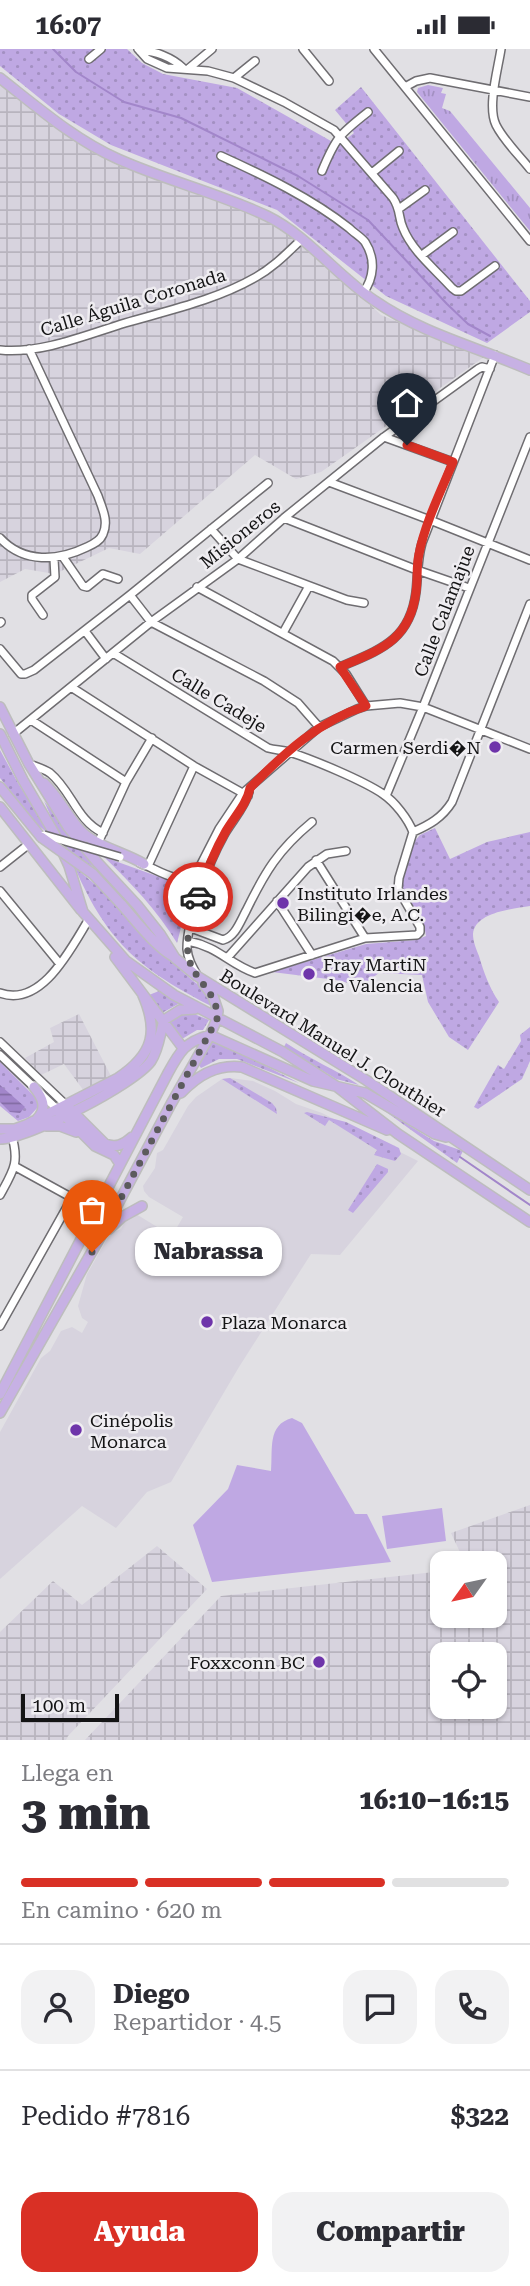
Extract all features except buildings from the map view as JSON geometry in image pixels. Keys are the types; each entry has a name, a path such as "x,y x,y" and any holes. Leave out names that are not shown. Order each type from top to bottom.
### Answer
{"main road":[{"path":"0,78 72,133 117,158 267,216 302,239 363,293 385,308 415,324 530,370"},
{"path":"0,707 29,764 55,793 81,831 101,838 146,865"},
{"path":"0,716 6,730 13,734"},
{"path":"0,734 54,833 86,915"},
{"name":"Boulevard Manuel J. Clouthier","path":"37,776 75,836 137,905 175,958 197,976 366,1080 530,1190"},
{"path":"0,787 32,828 93,874 146,933 175,958"},
{"path":"0,807 109,942 115,956 183,1048"},
{"name":"Boulevard Manuel J. Clouthier","path":"109,942 139,972 200,1010 283,1052 336,1086 398,1134 530,1222"},
{"name":"Boulevard Manuel J. Clouthier","path":"197,976 213,996 218,1011 217,1019"},
{"path":"65,1110 118,1078 143,1055 153,1031 150,1012 142,993"},
{"path":"0,1139 7,1132 38,1123 126,1083 150,1062 156,1050 163,1020 180,1010 200,1010"},
{"path":"0,1413 102,1234 217,1019"},
{"path":"0,1394 168,1073 183,1048 190,1042 210,1035"},
{"name":"Boulevard Manuel J. Clouthier","path":"210,1035 313,1081 365,1093 435,1134 451,1137"},
{"path":"150,1062 162,1064 168,1073"},
{"path":"171,1104 201,1075 226,1066 242,1067 398,1134"},
{"path":"34,1087 44,1105 38,1123"},
{"path":"65,1110 88,1140"},
{"path":"65,1110 99,1139 120,1164"},
{"path":"38,1123 69,1128 95,1146 107,1148 121,1145 136,1133"},
{"path":"102,1234 122,1217 142,1206"}],"street":[{"path":"89,59 101,49"},
{"path":"185,69 212,49"},
{"path":"303,49 329,81"},
{"path":"374,49 530,241"},
{"path":"502,49 493,108 496,126 530,169"},
{"path":"139,50 147,59 167,68 208,71 234,79 284,102 339,135 400,208 402,226 410,241 456,291 461,291 495,266"},
{"path":"234,79 255,61"},
{"path":"405,87 430,78 530,97"},
{"path":"322,171 339,135 368,112"},
{"path":"372,173 400,151"},
{"path":"221,156 274,181 330,213 363,240 371,256 372,271 371,282 363,293"},
{"path":"400,208 425,190"},
{"path":"422,255 453,232"},
{"name":"Calle Águila Coronada","path":"0,350 29,349 229,291 269,269 302,239"},
{"path":"0,538 26,554 44,559 63,558 97,542 103,536 105,526 98,496 29,349"},
{"path":"340,667 379,650 395,639 408,621 413,608 422,543 495,355"},
{"name":"Misioneros","path":"13,734 151,622 238,559 384,437 478,369 490,369"},
{"path":"384,437 453,462"},
{"name":"Calle Calamajue","path":"386,796 424,707 530,437"},
{"path":"329,482 530,561"},
{"path":"0,649 17,672 25,674 85,631 268,483"},
{"path":"284,519 417,571 469,588"},
{"path":"211,529 238,559 347,600 364,603"},
{"path":"63,558 83,586 87,587 103,574 118,579"},
{"path":"44,615 32,600 32,596 55,577 54,559"},
{"path":"284,633 309,586"},
{"path":"197,587 323,654 340,667 366,706"},
{"path":"130,595 151,622 264,681 298,703 319,727"},
{"path":"188,941 204,945 255,973 365,938 411,937 420,932 419,924 398,890 413,832 431,824 452,802 530,604"},
{"path":"85,631 110,656"},
{"name":"Calle Cadeje","path":"110,656 268,748 289,752 326,767 386,796 404,816 413,832"},
{"path":"71,687 194,766 247,792"},
{"path":"43,836 146,865 178,879 191,878 196,874 219,829 247,792 319,727 366,706 400,703 424,707 530,749"},
{"path":"30,720 126,782"},
{"path":"29,764 54,776 83,819 101,838 126,782 152,739"},
{"path":"146,865 194,766"},
{"path":"197,976 188,957 188,941 204,880 247,792"},
{"path":"191,928 223,940 227,939 238,926 275,857 312,822"},
{"path":"0,867 29,844"},
{"path":"228,957 316,860 327,854 346,851"},
{"path":"316,860 365,938"},
{"path":"0,891 60,964"},
{"path":"277,901 312,955"},
{"path":"0,993 21,996 34,990 60,964 86,915"},
{"path":"0,1042 65,1110"},
{"path":"0,1055 34,1087 65,1110"},
{"path":"0,1195 16,1167 16,1157 7,1132"},
{"path":"16,1167 96,1211"},
{"path":"0,1326 72,1198"}],"shaded area":[{"path":"0,79 116,165 153,173 280,222 304,240 381,315 484,357 321,472 296,479 255,455 140,554 109,548 55,574 25,569 0,582"},
{"path":"79,1014 111,1076 84,1091 64,1064 41,1075 25,1058 54,1042 50,1028"},
{"name":"Plaza Monarca","path":"222,1079 253,1081 418,1161 340,1255 311,1254 239,1367 171,1482 147,1492 116,1528 82,1506 0,1579 0,1432 41,1358 50,1351 61,1331 72,1327 82,1333 88,1322 82,1318 78,1306 87,1274 110,1234 121,1229 127,1217 136,1214 172,1236 183,1217 149,1197 143,1186 155,1168 157,1153 163,1150 188,1106"},
{"path":"0,1085 25,1107 20,1113 10,1112 0,1102"},
{"path":"530,1505 530,1740 85,1740 221,1596 430,1572 430,1628 507,1628 508,1551 459,1551 451,1533"},
{"path":"157,1546 207,1589 66,1740 0,1740 0,1632 53,1581 82,1605"}],"green space":[{"path":"0,49 127,49 142,63 163,74 237,88 338,145 354,133 335,110 361,87 530,301 530,312 487,343 386,296 277,210 111,145 59,114 0,66"},
{"path":"428,85 443,88 441,93 446,94 442,108 450,111 530,208 530,231 417,92 418,88"},
{"path":"0,750 51,836 38,825 0,778"},
{"path":"44,801 97,869 66,851"},
{"path":"435,828 450,859 487,842 530,832 530,906 487,916 475,927 473,934 485,974 499,1002 468,1050 449,1037 428,1002 422,975 379,973 361,986 272,972 366,944 416,940 426,936 422,922 402,890 401,882 414,842 420,835"},
{"path":"104,857 176,883 192,885 177,943 161,919"},
{"path":"75,868 108,896 169,959 201,987 213,1007 146,967 129,952 100,917"},
{"path":"159,991 180,1003 162,1013 149,995"},
{"path":"183,1013 209,1020 203,1030 197,1030 182,1039 169,1022"},
{"path":"530,1027 530,1061 522,1079 478,1109 474,1107 498,1065 504,1069 521,1041 520,1035"},
{"path":"214,1042 299,1083 237,1059 219,1059 201,1068 198,1064"},
{"path":"286,1043 359,1085 336,1079 284,1047"},
{"path":"0,1062 37,1099 38,1107 29,1117 18,1121 0,1106"},
{"path":"230,1078 272,1103 277,1114 222,1079"},
{"path":"375,1104 434,1141 463,1151 457,1163"},
{"path":"304,1113 346,1122 399,1148 401,1154 395,1161 374,1155 377,1150 329,1120 325,1126"},
{"path":"377,1164 388,1169 388,1172 353,1213 348,1210"},
{"path":"292,1418 302,1423 355,1514 367,1514 391,1562 212,1582 193,1525 228,1489 237,1465 271,1471 275,1432 284,1421"},
{"path":"442,1508 446,1541 387,1549 382,1516"}],"waterway":[{"path":"53,49 76,72 124,102 181,118 298,176 368,220 468,324 490,336"},
{"path":"460,1157 530,1205"}],"way so far":[{"path":"92,1252 217,1019 218,1011 213,996 197,976 188,957 188,941 198,897"}],"place":[{"name":"Carmen Serdi�N","path":"495,747"},
{"name":"Instituto Irlandes Bilingi�e, A.C.","path":"283,903"},
{"name":"Fray MartiN de Valencia","path":"309,974"},
{"name":"Nabrassa","path":"92,1252"},
{"name":"Plaza Monarca","path":"207,1322"},
{"name":"Cinépolis Monarca","path":"76,1430"},
{"name":"Foxxconn BC","path":"319,1662"}],"route":[{"path":"198,897 224,835 248,796 250,788 319,727 366,706 340,667 388,645 408,621 413,608 422,543 453,462 407,445"}]}
